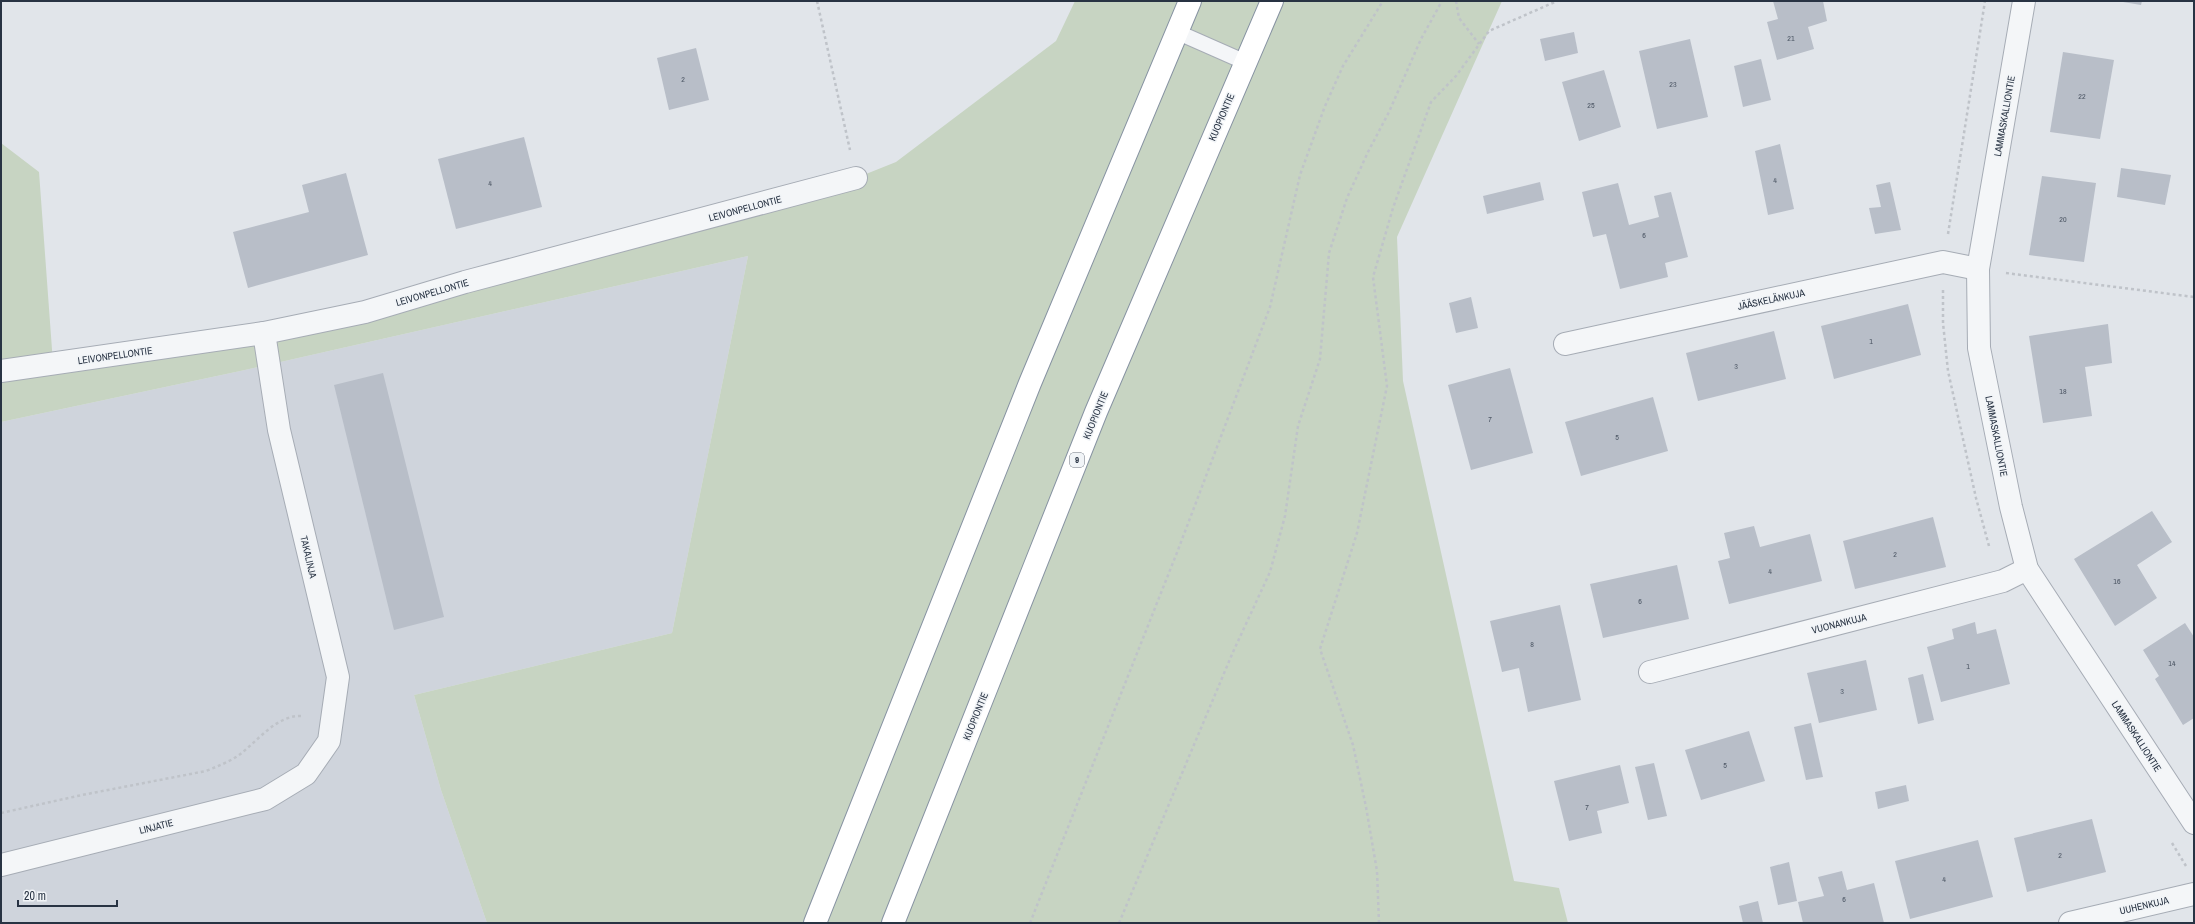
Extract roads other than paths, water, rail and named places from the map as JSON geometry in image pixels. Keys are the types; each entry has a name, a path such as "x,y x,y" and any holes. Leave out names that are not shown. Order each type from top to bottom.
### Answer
{"highway":[{"path":"815,923 1030,384 1190,1"},
{"name":"KUOPIONTIE","path":"893,923 1096,412 1272,1"}],"street":[{"name":"LAMMASKALLIONTIE","path":"2024,1 1978,269 1980,348 2011,507 2027,569 2194,823"},
{"name":"LEIVONPELLONTIE","path":"1,371 264,333 365,312 465,282 856,178"},
{"name":"JÄÄSKELÄNKUJA","path":"1565,344 1943,262 1978,269"},
{"name":"TAKALINJA","path":"264,333 278,430 338,677 329,741 306,774"},
{"name":"VUONANKUJA","path":"1650,672 2004,581 2027,569"},
{"name":"LINJATIE","path":"1,865 265,799 306,774"},
{"name":"UUHENKUJA","path":"2070,923 2194,894"}],"lane":[{"path":"1177,32 1245,62"}]}
